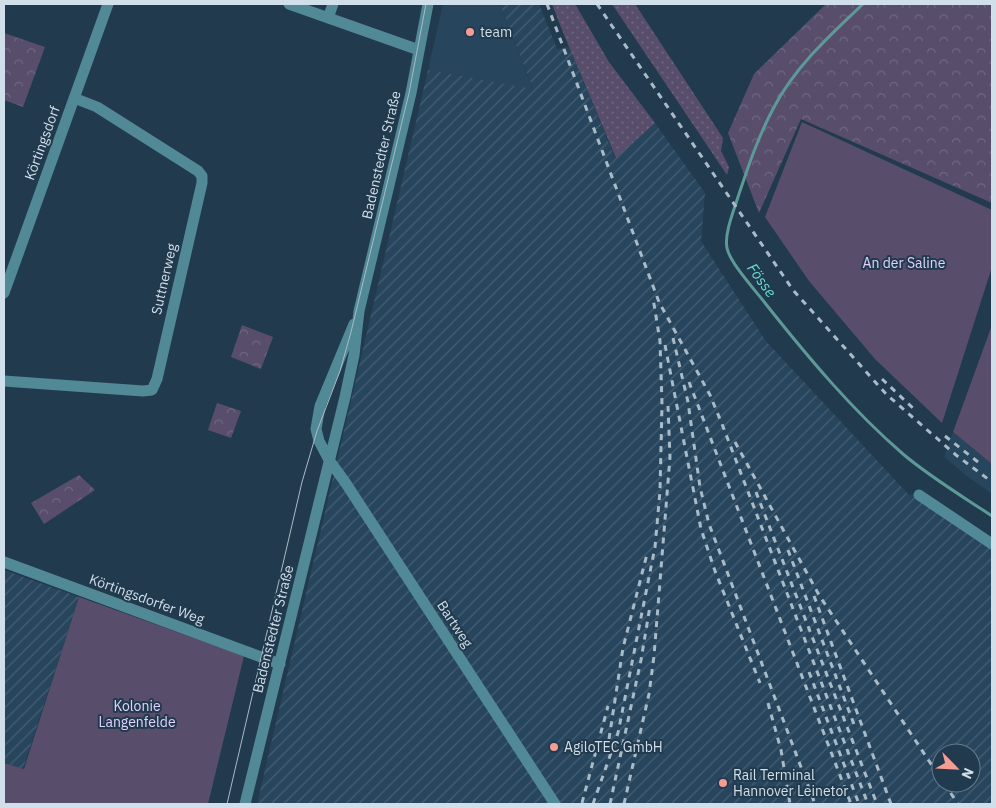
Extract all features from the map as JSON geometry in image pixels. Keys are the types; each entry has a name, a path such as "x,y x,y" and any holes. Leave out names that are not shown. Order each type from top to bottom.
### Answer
{"street":[{"name":"Körtingsdorf","path":"4,293 108,4"},
{"path":"289,4 419,50"},
{"path":"328,18 334,4"},
{"name":"Badenstedter Straße","path":"245,804 354,355 359,312 411,93 428,4"},
{"name":"Suttnerweg","path":"4,381 143,391 152,390 157,379 202,183 202,176 198,171 97,107 74,98"},
{"name":"Badenstedter Straße","path":"329,460 319,441 316,429 317,419 320,406 359,312"},
{"name":"Bartweg","path":"329,460 556,804"},
{"path":"920,494 992,544"},
{"name":"Körtingsdorfer Weg","path":"4,562 280,664"}],"shaded area":[{"path":"443,4 500,4 533,90 428,70"},
{"path":"500,4 539,4 557,49 569,47 615,158 655,123 705,193 701,241 765,340 909,495 926,494 992,538 992,804 257,804 428,70 533,89"},
{"path":"953,432 992,464 992,494 944,457"},
{"path":"4,570 79,597 23,769 4,763"}],"green space":[{"path":"552,4 575,4 609,62 655,123 616,158 562,30"},
{"path":"612,4 635,4 723,138 721,151 729,167 727,175"},
{"path":"826,4 992,4 992,203 801,119 759,213 728,133 754,74"},
{"path":"4,33 45,47 23,107 4,100"},
{"name":"An der Saline","path":"802,122 992,210 992,267 942,423 875,359 809,281 765,217"},
{"path":"242,325 273,337 261,369 231,357"},
{"path":"992,325 992,464 953,432"},
{"path":"217,403 241,411 231,438 208,430"},
{"path":"79,475 95,490 44,524 31,503"},
{"name":"Kolonie Langenfelde","path":"79,597 244,656 208,804 4,804 4,763 24,769"}],"waterway":[{"name":"Fösse","path":"863,4 802,66 773,109 754,152 734,208 728,229 727,248 738,269 781,323 831,382 866,419 913,462 992,516"}],"tram line":[{"path":"227,804 302,482 317,431 340,371 351,332 409,93 426,4"}],"railway":[{"path":"547,4 659,302 710,395 868,804"},
{"path":"597,4 793,290 886,394 956,455 992,482"},
{"path":"593,804 618,733 655,547 660,491 662,404 660,341 653,298"},
{"path":"673,338 688,402 700,487 709,524 815,804"},
{"path":"665,345 701,529 715,571 760,683"},
{"path":"882,379 915,410"},
{"path":"689,382 851,804"},
{"path":"624,804 649,694 654,656 670,457 668,406"},
{"path":"945,436 978,462"},
{"path":"735,442 819,595 931,764"},
{"path":"756,492 877,804"},
{"path":"788,550 855,727"},
{"path":"609,739 623,648 647,554"},
{"path":"814,596 891,804"},
{"path":"610,804 641,660 650,606"},
{"path":"809,672 859,804"},
{"path":"768,703 781,750 790,804"},
{"path":"582,803 608,706"},
{"path":"951,793 958,804"}],"place":[{"name":"team","path":"470,32"},
{"name":"AgiloTEC GmbH","path":"554,747"},
{"name":"Rail Terminal Hannover Leinetor","path":"723,783"}]}
